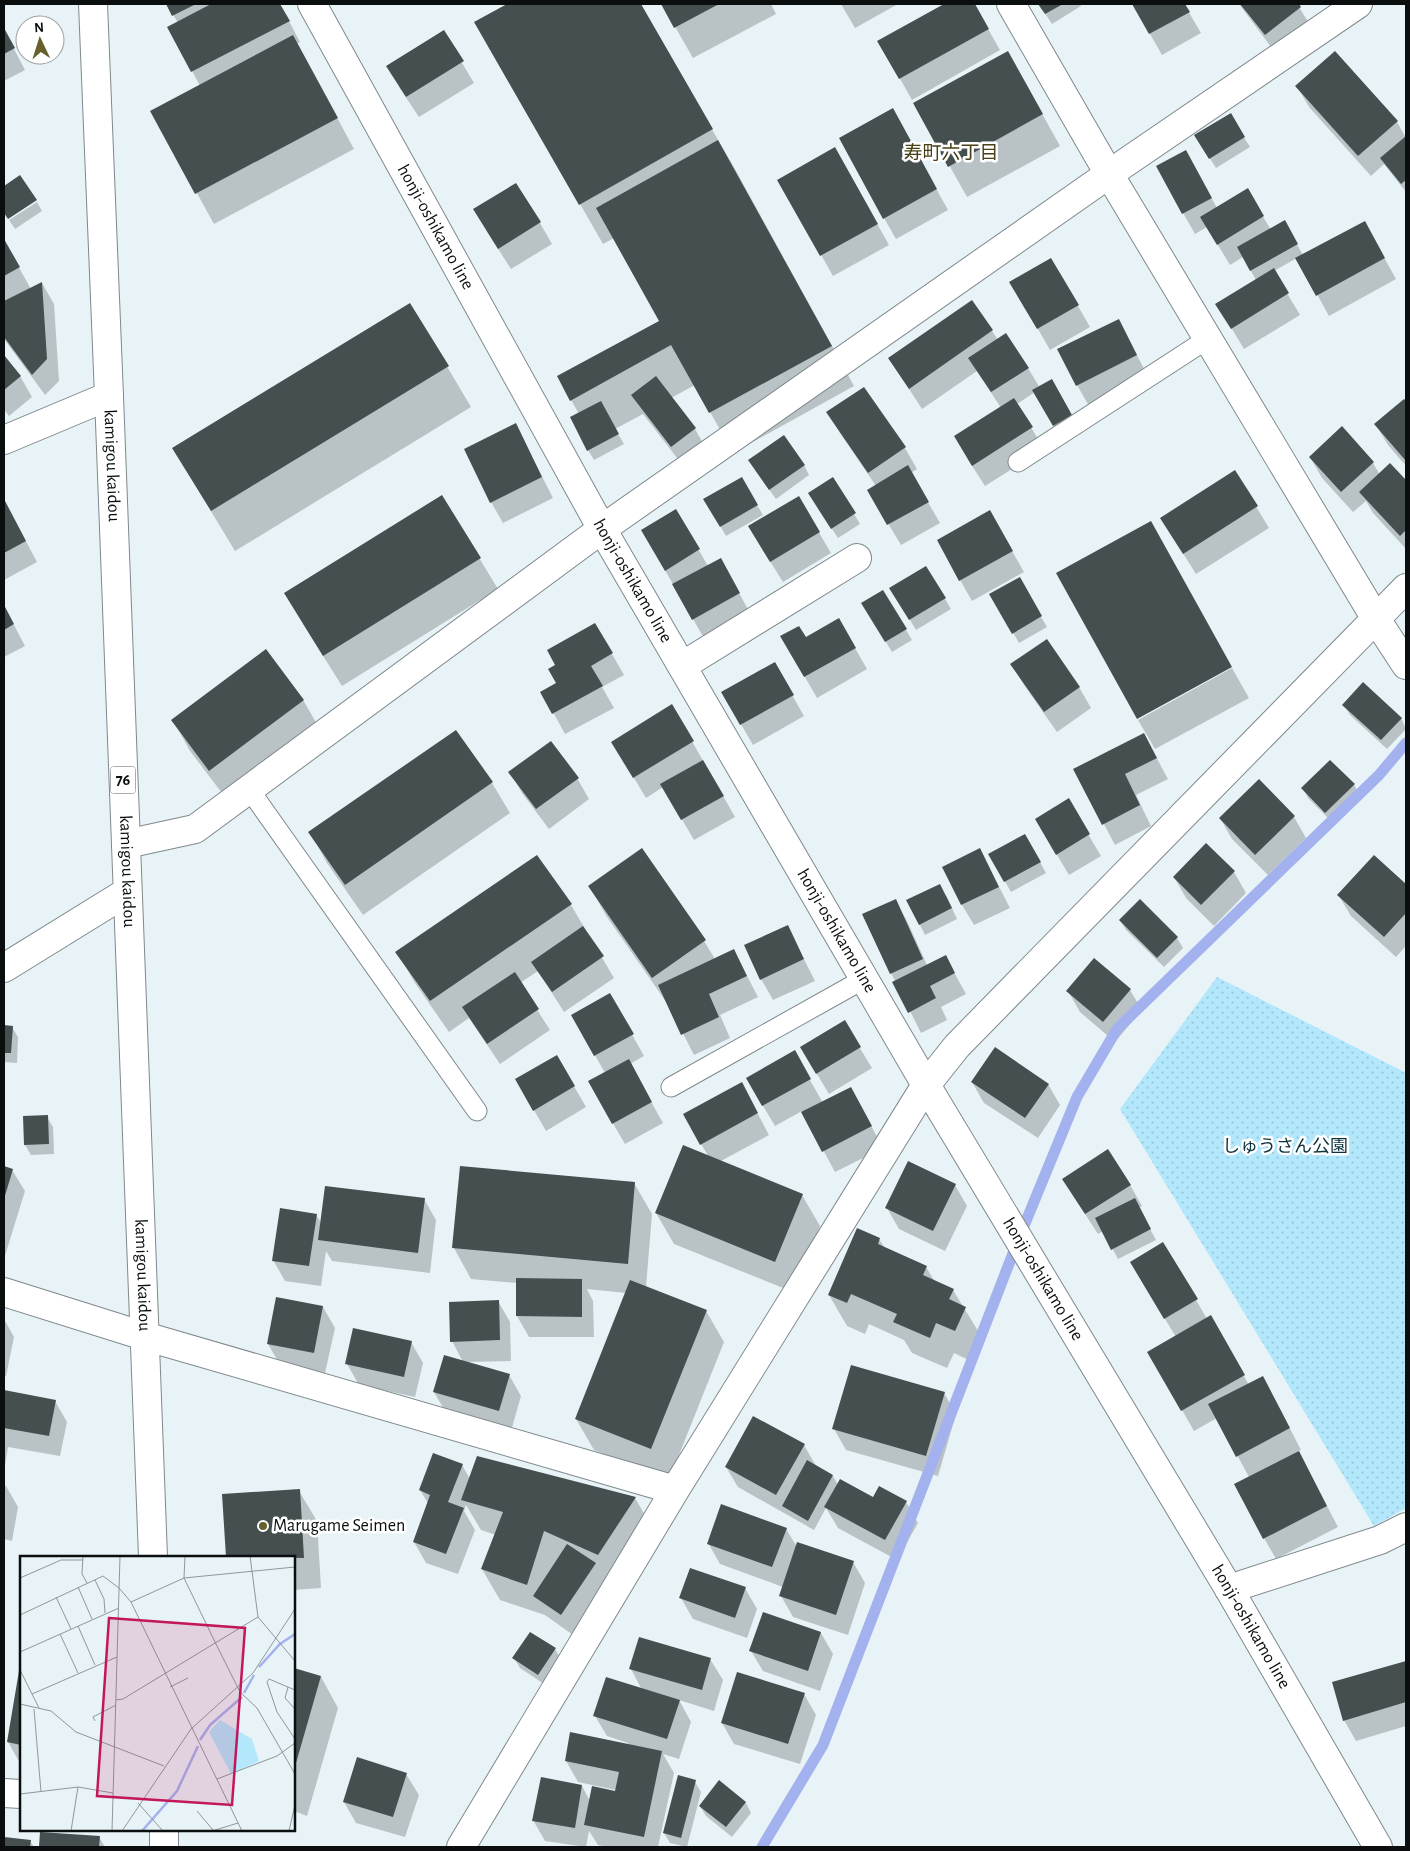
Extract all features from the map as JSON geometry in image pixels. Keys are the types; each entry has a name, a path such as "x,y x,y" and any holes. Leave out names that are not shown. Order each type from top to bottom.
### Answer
{"street":[{"name":"kamigou kaidou","path":"92,4 110,396 153,1556"},
{"name":"honji-oshikamo line","path":"312,4 602,528 926,1085 1229,1589 1378,1847"},
{"path":"1011,4 1109,174 1376,619 1406,665"},
{"path":"126,844 195,829 602,528 1345,7"},
{"path":"4,440 110,396"},
{"path":"682,666 857,558"},
{"path":"461,1847 675,1490 926,1085 957,1046 1406,588"},
{"path":"4,968 128,892"},
{"path":"4,1292 144,1336 675,1490"},
{"path":"1229,1589 1380,1540 1406,1527"},
{"path":"4,1793 20,1794"},
{"path":"164,1831 164,1847"}],"lane":[{"path":"1018,462 1209,338"},
{"path":"249,789 477,1111"},
{"path":"671,1087 864,979"}],"green space":[{"name":"しゅうさん公園","path":"1217,977 1406,1073 1406,1508 1374,1526 1120,1109"}],"building":[{"path":"166,4 196,4 172,16"},
{"path":"211,4 280,4 290,21 191,72 167,27"},
{"path":"507,4 641,4 713,129 579,205 474,22"},
{"path":"661,4 719,4 674,28"},
{"path":"944,4 975,4 989,29 899,79 877,41"},
{"path":"1038,4 1063,4 1045,14"},
{"path":"1132,4 1185,4 1190,12 1149,34"},
{"path":"1240,4 1299,4 1301,7 1265,35"},
{"path":"4,28 15,48 4,54"},
{"path":"444,30 464,61 406,97 386,66"},
{"path":"293,35 338,118 195,194 150,111"},
{"path":"1008,51 1043,114 948,167 913,103"},
{"path":"1335,51 1398,121 1358,156 1295,86"},
{"path":"893,108 937,189 883,219 839,138"},
{"path":"1231,113 1245,137 1209,159 1194,135"},
{"path":"1406,136 1406,180 1401,184 1380,158"},
{"path":"718,140 832,346 709,413 671,345 570,401 557,376 659,321 596,208"},
{"path":"835,147 878,224 820,256 777,180"},
{"path":"1186,150 1212,198 1182,214 1156,166"},
{"path":"20,175 37,200 8,219 4,213 4,186"},
{"path":"516,183 541,222 498,249 473,209"},
{"path":"1248,188 1264,216 1217,245 1200,217"},
{"path":"1285,220 1298,244 1250,271 1237,247"},
{"path":"1365,221 1385,258 1316,296 1295,258"},
{"path":"4,239 20,267 4,276"},
{"path":"1051,258 1079,305 1037,329 1009,282"},
{"path":"1274,268 1289,293 1231,329 1215,304"},
{"path":"42,282 47,359 32,375 4,337 4,301"},
{"path":"972,300 993,330 909,389 888,358"},
{"path":"410,303 449,366 211,511 172,448"},
{"path":"1119,319 1137,355 1076,386 1057,349"},
{"path":"1006,333 1029,368 991,392 968,358"},
{"path":"4,355 21,376 4,390"},
{"path":"656,376 696,428 671,447 631,395"},
{"path":"1052,379 1072,415 1053,426 1032,390"},
{"path":"864,387 906,447 868,473 826,412"},
{"path":"1014,398 1033,427 972,466 954,436"},
{"path":"1404,399 1406,401 1406,461 1374,424"},
{"path":"601,401 619,434 587,451 570,417"},
{"path":"516,423 542,477 490,503 464,449"},
{"path":"1342,426 1374,462 1341,492 1309,457"},
{"path":"784,435 805,465 769,490 748,460"},
{"path":"1390,463 1406,480 1406,530 1400,536 1359,492"},
{"path":"908,465 929,502 887,525 867,490"},
{"path":"1235,470 1258,506 1183,554 1160,518"},
{"path":"742,477 758,505 720,527 703,499"},
{"path":"833,477 856,513 831,529 808,493"},
{"path":"442,495 481,558 323,656 284,593"},
{"path":"799,496 820,532 770,562 748,526"},
{"path":"4,499 26,541 4,553"},
{"path":"676,509 700,549 665,571 641,530"},
{"path":"990,510 1013,551 959,581 937,540"},
{"path":"1151,521 1232,667 1137,719 1056,573"},
{"path":"721,558 740,593 692,620 672,584"},
{"path":"926,566 946,598 909,620 889,588"},
{"path":"1020,577 1042,616 1012,634 989,594"},
{"path":"883,590 907,629 885,642 861,603"},
{"path":"4,605 14,624 4,630"},
{"path":"839,618 856,648 804,677 780,636 799,626 806,637"},
{"path":"595,623 613,653 591,666 603,686 552,714 540,692 556,683 548,669 555,665 547,650"},
{"path":"1047,639 1080,687 1044,712 1010,664"},
{"path":"266,649 304,700 209,771 171,720"},
{"path":"775,662 794,695 740,725 721,692"},
{"path":"1363,682 1402,718 1381,740 1342,705"},
{"path":"672,704 694,741 633,778 611,742"},
{"path":"456,730 493,782 345,885 308,832"},
{"path":"1144,733 1157,758 1125,774 1140,805 1102,825 1073,769"},
{"path":"551,741 579,778 536,809 508,772"},
{"path":"703,760 724,796 681,820 660,784"},
{"path":"1330,760 1355,784 1325,813 1301,788"},
{"path":"1259,779 1295,816 1255,855 1219,818"},
{"path":"1069,798 1090,834 1056,855 1035,819"},
{"path":"1025,834 1041,862 1004,882 988,854"},
{"path":"1206,843 1235,871 1201,905 1173,877"},
{"path":"642,848 706,940 652,978 588,886"},
{"path":"980,848 999,887 961,905 942,867"},
{"path":"537,855 572,904 430,1001 395,952"},
{"path":"1374,855 1406,884 1406,913 1384,937 1337,895"},
{"path":"940,884 952,908 919,925 906,900"},
{"path":"896,899 923,959 890,974 862,914"},
{"path":"1140,899 1178,937 1157,958 1119,920"},
{"path":"788,925 804,959 760,980 744,945"},
{"path":"583,926 604,956 552,992 531,962"},
{"path":"734,949 747,976 709,994 719,1017 681,1035 658,985"},
{"path":"946,955 955,973 930,986 936,998 908,1013 892,982"},
{"path":"1094,958 1131,989 1103,1022 1066,991"},
{"path":"515,972 539,1009 487,1044 462,1007"},
{"path":"610,993 634,1034 594,1056 571,1015"},
{"path":"845,1020 861,1047 816,1074 800,1047"},
{"path":"4,1025 13,1026 11,1053 4,1053"},
{"path":"995,1047 1049,1084 1025,1118 971,1082"},
{"path":"795,1050 811,1079 762,1106 746,1078"},
{"path":"557,1055 575,1086 533,1111 515,1079"},
{"path":"629,1059 652,1102 612,1124 588,1081"},
{"path":"742,1082 758,1113 700,1145 683,1114"},
{"path":"851,1087 872,1126 822,1152 801,1112"},
{"path":"48,1115 49,1144 24,1145 23,1116"},
{"path":"683,1145 803,1194 775,1262 655,1213"},
{"path":"1108,1149 1131,1185 1085,1214 1062,1179"},
{"path":"908,1161 956,1184 933,1231 885,1208"},
{"path":"4,1166 13,1169 4,1199"},
{"path":"460,1166 635,1182 628,1264 452,1248"},
{"path":"325,1186 425,1198 418,1253 318,1240"},
{"path":"1135,1198 1151,1229 1111,1250 1095,1218"},
{"path":"280,1208 317,1214 309,1266 272,1261"},
{"path":"857,1228 880,1238 878,1244 927,1266 923,1275 954,1289 949,1299 966,1307 955,1331 936,1323 930,1338 893,1322 897,1314 851,1294 847,1303 828,1295"},
{"path":"1163,1242 1198,1299 1164,1319 1130,1262"},
{"path":"516,1278 582,1279 582,1317 516,1316"},
{"path":"630,1280 707,1310 651,1449 575,1419"},
{"path":"276,1297 323,1306 314,1353 267,1344"},
{"path":"499,1300 500,1340 450,1342 449,1302"},
{"path":"1211,1315 1245,1375 1181,1411 1147,1352"},
{"path":"353,1328 412,1341 404,1377 345,1364"},
{"path":"444,1355 510,1374 499,1411 433,1392"},
{"path":"851,1365 945,1392 926,1456 832,1429"},
{"path":"1263,1376 1290,1428 1236,1457 1208,1404"},
{"path":"4,1390 56,1400 49,1436 4,1428"},
{"path":"753,1416 805,1444 776,1495 725,1467"},
{"path":"1299,1451 1327,1506 1263,1539 1234,1484"},
{"path":"433,1453 463,1464 448,1502 464,1508 446,1554 413,1542 430,1495 419,1490"},
{"path":"477,1456 636,1497 598,1555 544,1531 527,1585 481,1569 503,1512 461,1500"},
{"path":"807,1460 833,1475 808,1521 782,1506"},
{"path":"840,1479 873,1497 879,1486 907,1501 885,1540 824,1507"},
{"name":"Marugame Seimen","path":"300,1489 304,1558 295,1558 295,1556 226,1556 222,1494"},
{"path":"721,1504 787,1528 772,1567 707,1544"},
{"path":"797,1542 854,1561 836,1615 779,1596"},
{"path":"567,1544 596,1563 561,1615 533,1596"},
{"path":"690,1568 746,1587 735,1618 679,1598"},
{"path":"763,1612 821,1632 808,1671 749,1651"},
{"path":"530,1632 556,1648 538,1675 512,1658"},
{"path":"639,1637 711,1658 702,1690 629,1669"},
{"path":"1406,1661 1406,1702 1343,1721 1332,1682"},
{"path":"20,1665 20,1745 7,1742"},
{"path":"295,1668 321,1676 295,1767"},
{"path":"737,1672 805,1693 788,1744 721,1723"},
{"path":"606,1677 680,1700 667,1739 593,1716"},
{"path":"570,1732 662,1751 644,1837 584,1825 592,1786 615,1791 619,1772 565,1761"},
{"path":"357,1757 407,1773 393,1817 343,1802"},
{"path":"678,1775 696,1780 681,1838 663,1833"},
{"path":"541,1777 582,1785 575,1828 532,1821"},
{"path":"719,1780 746,1802 726,1827 699,1806"},
{"path":"40,1832 100,1836 99,1847 39,1847"},
{"path":"4,1837 31,1840 30,1847 4,1847"}],"waterway":[{"path":"762,1847 823,1745 1017,1243 1077,1097 1117,1029 1379,775 1406,743"}],"place":[{"name":"Marugame Seimen","path":"263,1526"}],"district":[{"name":"寿町六丁目","path":"951,153"}]}
